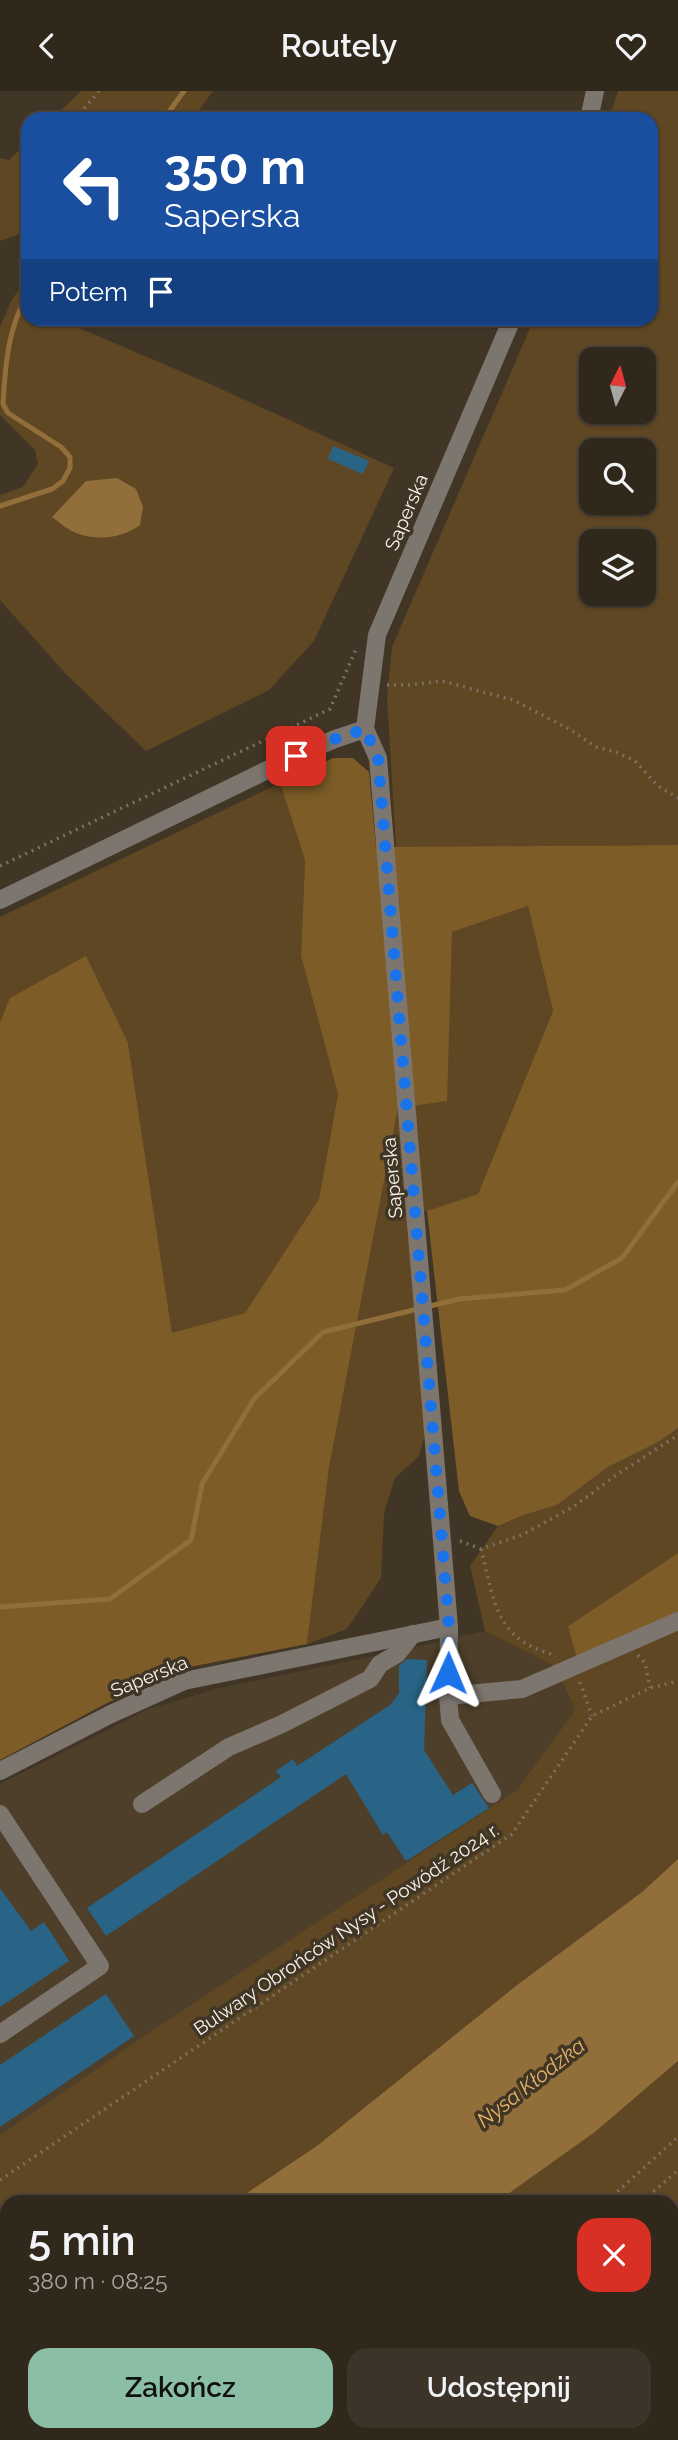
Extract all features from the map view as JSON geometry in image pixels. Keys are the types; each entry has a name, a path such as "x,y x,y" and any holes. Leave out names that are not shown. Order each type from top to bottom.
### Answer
{"street":[{"path":"590,112 595,91"},
{"name":"Saperska","path":"492,1794 450,1720 449,1627 378,758 365,729 372,656 377,635 509,326"},
{"path":"0,901 296,756 365,729"},
{"path":"448,1696 522,1689 678,1621"},
{"name":"Saperska","path":"0,1771 111,1714 184,1681 449,1627"},
{"path":"142,1804 229,1747 282,1724 370,1679 380,1664 397,1654 413,1635"},
{"path":"0,1814 100,1966 0,2034"}],"path":[{"path":"81,112 99,91"},
{"path":"0,866 330,709 359,642 377,635"},
{"path":"371,686 442,681 513,700 571,730 596,747 635,761 658,786 678,799"},
{"path":"678,1435 615,1475 573,1507 522,1535 481,1549 494,1601 504,1625 525,1643 559,1658 573,1669 584,1689 592,1716 650,1688 678,1681"},
{"path":"629,1643 645,1663 650,1688"},
{"name":"Bulwary Obrońców Nysy - Powódź 2024 r.","path":"0,2180 512,1834 592,1716"},
{"path":"614,2195 678,2137"},
{"path":"650,2195 678,2170"}],"shaded area":[{"path":"81,91 213,91 198,112 59,112"},
{"path":"618,91 678,91 678,845 396,847 387,697 392,647 531,326 658,326 658,112 611,112"},
{"path":"21,149 21,234 0,241 0,158 9,160"},
{"path":"21,288 21,326 74,326 394,468 314,641 269,690 146,751 65,673 0,600 0,495 23,487 38,464 35,450 0,415 0,327 12,299"},
{"path":"333,758 353,758 369,772 376,847 678,845 678,1428 660,1441 608,1467 557,1505 498,1526 470,1516 459,1491 427,1211 478,1194 553,1011 528,906 452,932 447,1101 398,1108 329,1468 307,1644 190,1667 109,1702 0,1760 0,1023 10,998 86,956 128,1043 172,1333 245,1313 319,1199 338,1094 301,956 305,860 280,783"},
{"path":"280,783 305,860 301,956 338,1094 319,1200 245,1313 172,1334 128,1043 0,1023 0,917"},
{"path":"528,906 553,1011 478,1194 427,1211 408,1213 426,1429 419,1456 395,1478 384,1513 381,1578 347,1629 307,1644 329,1468 398,1107 446,1101 452,932"},
{"path":"678,1428 678,1553 568,1626 678,1615 678,1859 642,1892 517,1985 318,2145 244,2195 0,2195 0,2135 156,2028 517,1790 575,1710 556,1667 485,1631 470,1566 498,1526 557,1505 608,1467 660,1441"},
{"path":"678,1553 678,1615 577,1659 568,1626"},
{"path":"485,1631 556,1667 575,1710 517,1790 156,2028 0,2135 0,1784 149,1709 216,1689"},
{"path":"678,2061 678,2195 506,2195 595,2132"}],"water":[{"path":"117,478 136,489 143,507 140,525 133,530 115,536 87,536 70,530 52,517 86,481"},
{"name":"Nysa Kłodzka","path":"678,1859 678,2061 595,2132 506,2195 244,2195 318,2145 517,1985 642,1892"}],"building":[{"path":"333,446 369,461 363,474 328,459"},
{"path":"407,1659 427,1660 424,1750 453,1795 472,1783 489,1808 406,1861 387,1832 383,1835 346,1774 106,1936 87,1908 281,1777 276,1771 293,1759 297,1766 390,1705 399,1693 399,1666"},
{"path":"0,1888 31,1931 44,1922 69,1961 0,2007"},
{"path":"106,1994 134,2036 0,2127 0,2065"}],"waterway":[{"path":"169,112 184,91"},
{"path":"0,506 52,489 63,481 70,468 70,457 61,447 8,413 3,404 12,333 21,307"},
{"path":"0,1607 110,1599 191,1540 202,1484 254,1399 323,1332 459,1299 565,1290 622,1258 678,1182"}],"route":[{"path":"296,756 365,729 378,758 449,1627 448,1673"}]}
